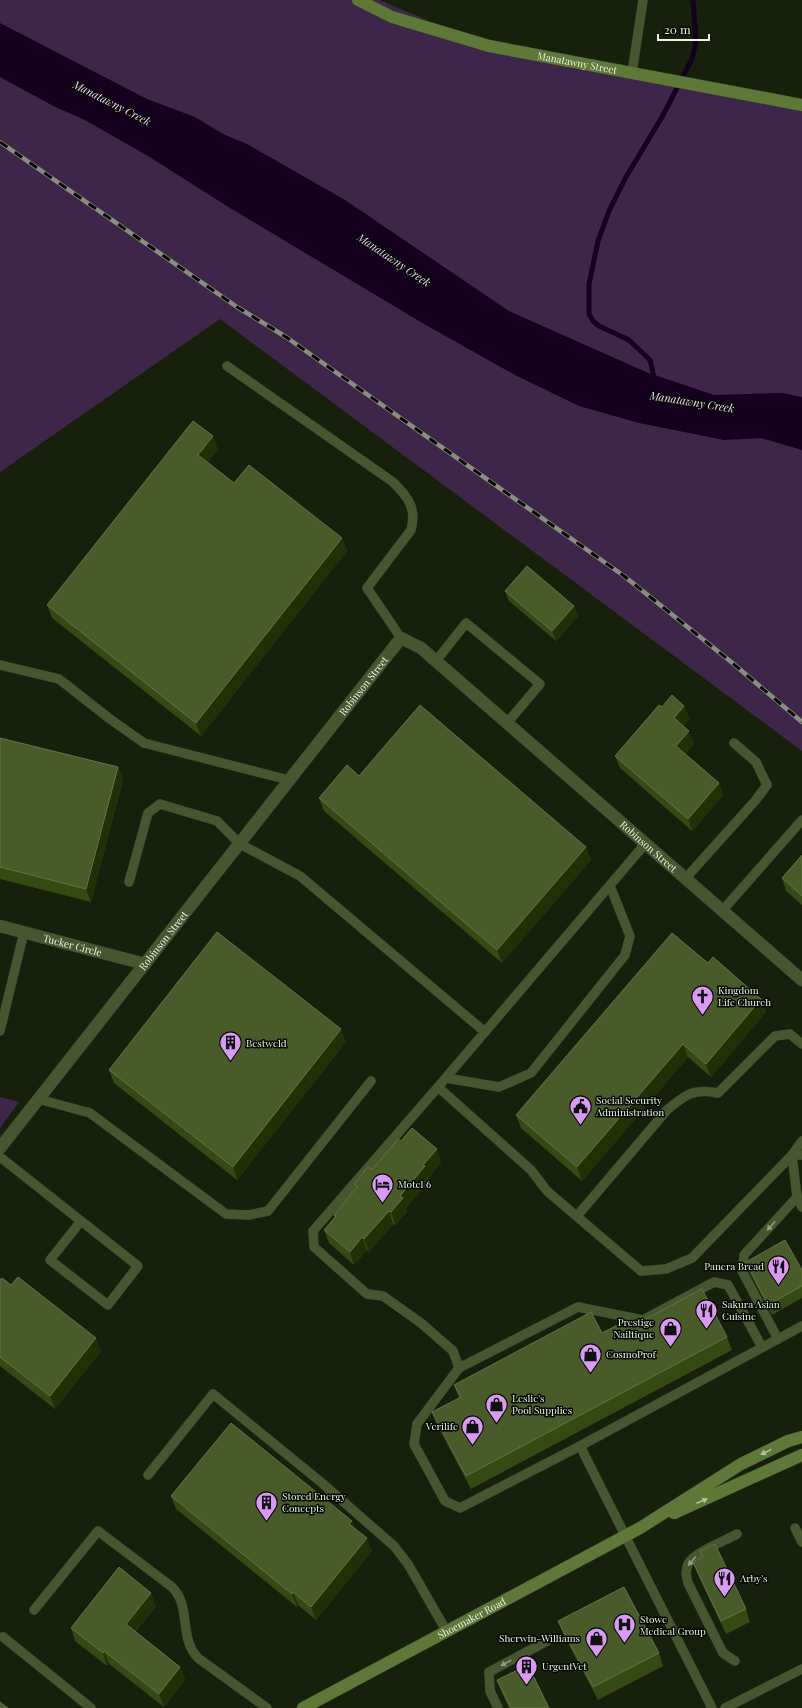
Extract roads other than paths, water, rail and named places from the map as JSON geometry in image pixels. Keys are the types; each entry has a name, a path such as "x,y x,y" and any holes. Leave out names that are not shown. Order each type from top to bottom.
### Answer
{"street":[{"name":"Manatawny Street","path":"358,0 392,17 489,46 802,105"},
{"name":"Robinson Street","path":"0,1148 401,638 421,648 802,980"},
{"name":"Tucker Circle","path":"0,926 146,964"},
{"name":"Shoemaker Road","path":"303,1708 640,1528 741,1464 788,1441 802,1437"},
{"name":"Shoemaker Road","path":"640,1528 734,1487 802,1455"}],"lane":[{"path":"632,73 643,0"},
{"path":"227,366 393,482 404,493 412,507 414,519 411,530 367,588 401,638"},
{"path":"436,661 466,624 540,684 507,723"},
{"path":"0,664 59,679 144,743 289,780"},
{"path":"685,879 755,801 767,785 756,762 734,743"},
{"path":"130,882 148,813 160,804 216,821 240,844 300,876 485,1032"},
{"path":"722,911 802,820"},
{"path":"459,1368 453,1351 421,1323 384,1296 367,1294 314,1247 313,1231 446,1078 645,844"},
{"path":"446,1078 499,1087 531,1073 625,955 630,936 610,886"},
{"path":"0,1032 24,932"},
{"path":"577,1216 667,1110 684,1095 704,1090 718,1093 775,1036 790,1034 802,1044"},
{"path":"38,1100 90,1113 226,1214 249,1216 268,1211 372,1081"},
{"path":"438,1087 531,1170 547,1191 641,1271 666,1270 692,1258 797,1155"},
{"path":"802,1141 797,1155 797,1197 802,1206"},
{"path":"0,1157 138,1266 108,1305 50,1260 80,1221"},
{"path":"778,1339 742,1271 744,1255 797,1197"},
{"path":"762,1347 728,1285 714,1282 643,1320 578,1307 459,1368 417,1424 414,1444 445,1500 460,1508 580,1446 802,1326"},
{"path":"148,1475 214,1394 328,1488 394,1546 408,1564 447,1632"},
{"path":"580,1446 712,1708"},
{"path":"795,1528 802,1542"},
{"path":"34,1610 98,1531 172,1587 180,1595 188,1642 192,1651 198,1658 267,1708"},
{"path":"735,1661 723,1653 685,1574 688,1564 694,1557 737,1534"},
{"path":"3,1637 91,1708"},
{"path":"498,1708 490,1691 489,1672 547,1641"},
{"path":"725,1708 802,1669"}],"water":[{"name":"Manatawny Creek","path":"0,23 147,99 195,117 223,134 247,144 345,200 509,311 646,372 714,395 782,393 802,397 802,450 761,438 724,440 639,423 579,406 515,375 424,324 230,208 148,156 83,119 57,108 0,77"}],"waterway":[{"path":"656,379 654,377 650,360 629,340 599,326 593,321 589,314 589,284 598,241 609,211 626,177 662,117 692,59 696,42 693,0"}],"railway":[{"path":"0,142 237,307 286,337 624,576 730,661 802,722"}],"place":[{"name":"Kingdom Life Church","path":"702,1016"},
{"name":"Bestweld","path":"230,1062"},
{"name":"Social Security Administration","path":"581,1126"},
{"name":"Motel 6","path":"383,1204"},
{"name":"Panera Bread","path":"779,1286"},
{"name":"Sakura Asian Cuisine","path":"706,1330"},
{"name":"Prestige Nailtique","path":"670,1348"},
{"name":"CosmoProf","path":"590,1374"},
{"name":"Leslie's Pool Supplies","path":"497,1424"},
{"name":"Verilife","path":"473,1446"},
{"name":"Stored Energy Concepts","path":"266,1522"},
{"name":"Arby's","path":"724,1598"},
{"name":"Stowe Medical Group","path":"624,1644"},
{"name":"Sherwin-Williams","path":"596,1658"},
{"name":"UrgentVet","path":"527,1686"}]}
